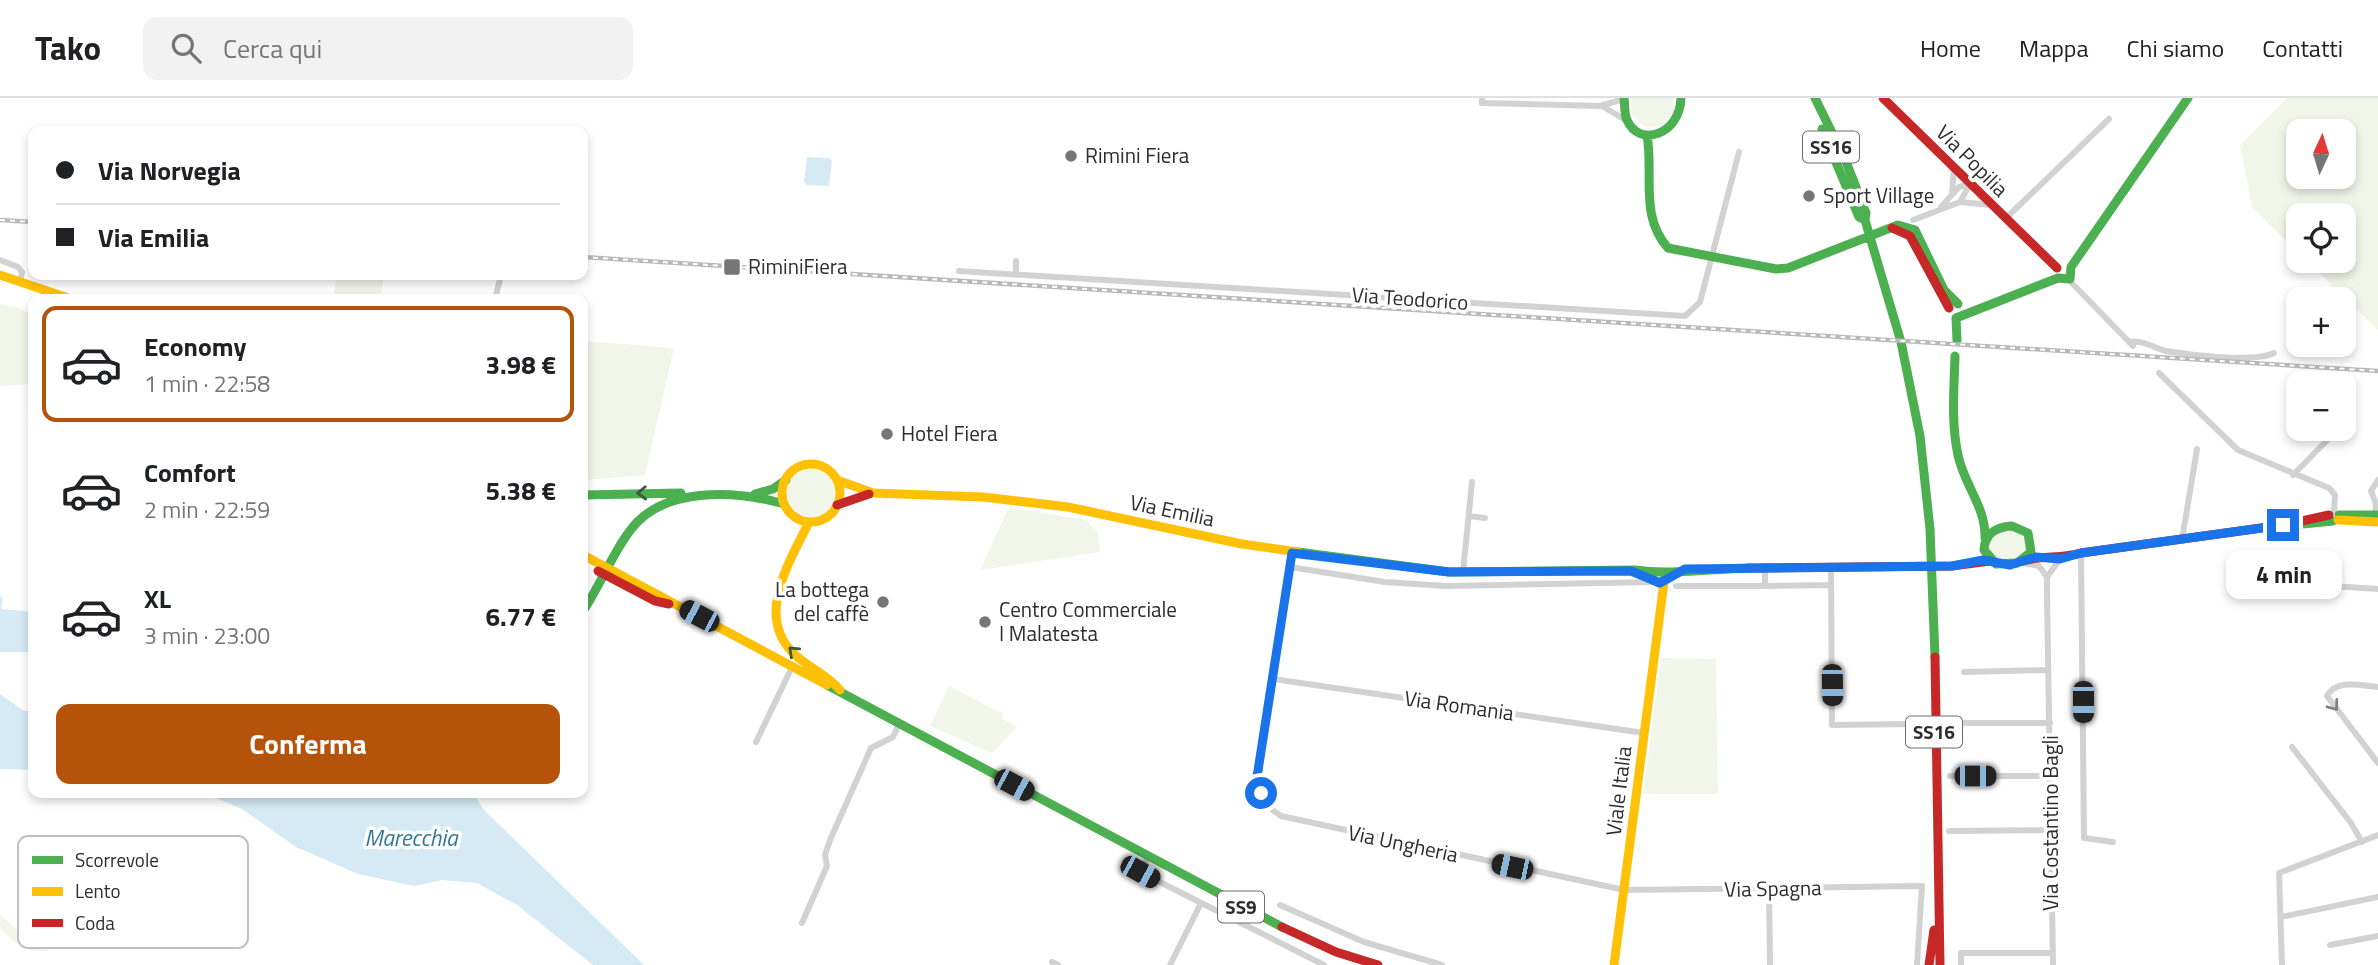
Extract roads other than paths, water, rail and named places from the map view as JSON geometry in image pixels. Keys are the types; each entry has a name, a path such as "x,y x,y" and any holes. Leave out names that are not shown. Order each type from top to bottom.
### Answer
{"main road":[{"path":"1624,99 1627,121 1647,135 1661,134 1676,124 1682,107 1681,98"},
{"name":"SS16","path":"1807,98 1838,160 1859,217 1865,220"},
{"name":"SS16","path":"1815,98 1845,159 1866,213 1865,220 1905,358 1924,466 1932,575 1938,965"},
{"path":"1822,98 1845,159"},
{"name":"Via Popilia","path":"1883,98 2057,268"},
{"path":"2071,267 2188,98"},
{"path":"1652,154 1661,134"},
{"path":"1647,135 1652,154 1650,215 1653,231 1668,248 1776,269 1788,268 1890,228 1906,225 1915,230 1944,290 1958,310 1956,340"},
{"path":"2058,278 2057,268 2064,264 2071,267"},
{"path":"1958,310 1984,306 2058,278 2069,280 2073,274 2071,267"},
{"path":"3,274 57,294"},
{"path":"1955,356 1954,429 1957,452 1961,469 1986,522 1984,541 1990,561 2002,565 2036,557 2062,558 2081,553 2335,517 2377,517"},
{"path":"808,465 822,467 837,480 840,488 837,505 826,518 809,522 793,516 784,504 782,496 786,480 792,472 808,465"},
{"path":"588,603 633,524 653,506 672,498 745,496 765,492 786,480"},
{"name":"Via Emilia","path":"837,480 873,493 983,497 1068,507 1292,553 1436,571 1631,571 1660,579 1685,569 1961,565 1990,561"},
{"path":"588,495 660,492 701,496"},
{"name":"Via Emilia","path":"837,505 873,493"},
{"path":"745,496 784,504"},
{"path":"1980,508 1998,523 2024,529 2032,544 2046,554 2062,558"},
{"path":"809,522 775,601 776,627 791,652 834,681 844,695"},
{"path":"1961,565 1994,529 2005,526"},
{"path":"2020,562 2031,552 2032,544"},
{"name":"SS9","path":"588,558 1251,912 1336,952 1378,965"},
{"path":"588,566 655,601 679,605"},
{"name":"Viale Italia","path":"1614,965 1658,621 1660,579"},
{"name":"SS16","path":"1937,890 1934,930 1938,965"},
{"path":"1929,965 1934,930"}],"street":[{"path":"1600,106 1624,99"},
{"path":"1482,100 1600,106 1614,111 1627,121"},
{"name":"Via Popilia","path":"2006,219 2109,119"},
{"name":"Via Teodorico","path":"959,271 1685,316 1700,302 1739,152"},
{"path":"1952,195 1954,168"},
{"path":"1940,209 1959,187 1970,184"},
{"path":"1960,202 1970,184"},
{"path":"1913,220 1960,202 1991,205"},
{"path":"0,260 18,267 22,272 20,281"},
{"path":"1016,261 1016,275"},
{"path":"2069,280 2131,344 2166,351 2257,358 2274,353"},
{"path":"2159,373 2238,450 2329,488 2335,495 2335,517"},
{"path":"2293,475 2326,441"},
{"path":"2182,540 2197,449"},
{"path":"2377,517 2372,486 2378,480"},
{"path":"1463,572 1472,482"},
{"path":"1469,516 1485,518"},
{"path":"1273,679 1292,553"},
{"path":"2081,553 2084,838 2113,842"},
{"path":"2020,562 2034,564 2047,577 2062,558"},
{"path":"1290,566 1385,582 1435,585 1608,583 1660,579"},
{"path":"1765,568 1765,586"},
{"path":"1831,568 1832,725 1912,724"},
{"path":"1704,569 1704,586"},
{"path":"1435,585 1436,571"},
{"path":"1608,571 1608,583"},
{"name":"Via Costantino Bagli","path":"2047,577 2046,670 2050,723 2053,965"},
{"path":"1676,586 1831,585"},
{"path":"2316,586 2378,589"},
{"path":"756,742 792,667"},
{"path":"1964,672 2046,670"},
{"name":"Via Romania","path":"1273,679 1644,733"},
{"name":"Via Ungheria","path":"1273,679 1257,777 1267,806 1281,816 1624,890"},
{"path":"2378,687 2341,684 2331,689 2327,696 2378,763"},
{"path":"1952,723 2050,723"},
{"path":"802,923 827,866 825,855 830,840 871,748 893,737 900,724"},
{"path":"2292,747 2351,823 2362,842"},
{"path":"1950,776 2050,776"},
{"path":"1949,831 2050,830"},
{"path":"2282,965 2279,873 2378,835"},
{"path":"1148,857 1140,872 1200,905 1324,965"},
{"name":"Via Spagna","path":"1624,890 1922,886 1917,965"},
{"path":"1769,889 1770,965"},
{"path":"2281,916 2378,897"},
{"path":"1170,965 1200,905"},
{"path":"1280,905 1364,942 1442,965"},
{"path":"1243,926 1251,912"},
{"path":"2330,945 2378,936"},
{"path":"1961,965 1961,953 2052,953"}],"water":[{"path":"807,157 829,158 832,161 829,186 807,185 804,182"},
{"path":"0,595 3,599 1,609 28,612 28,652 0,652"},
{"path":"0,694 28,711 28,770 0,769"},
{"name":"Marecchia","path":"216,798 476,798 484,810 644,965 593,965 517,905 477,883 442,880 414,886 358,874 296,847 242,809"}],"railway":[{"path":"0,220 28,222"},
{"path":"588,257 2378,371"}],"place":[{"name":"Rimini Fiera","path":"1071,156"},
{"name":"Sport Village","path":"1809,196"},
{"name":"RiminiFiera","path":"732,267"},
{"name":"Hotel Fiera","path":"887,434"},
{"name":"La bottega del caffè","path":"883,602"},
{"name":"Centro Commerciale I Malatesta","path":"985,622"}]}
